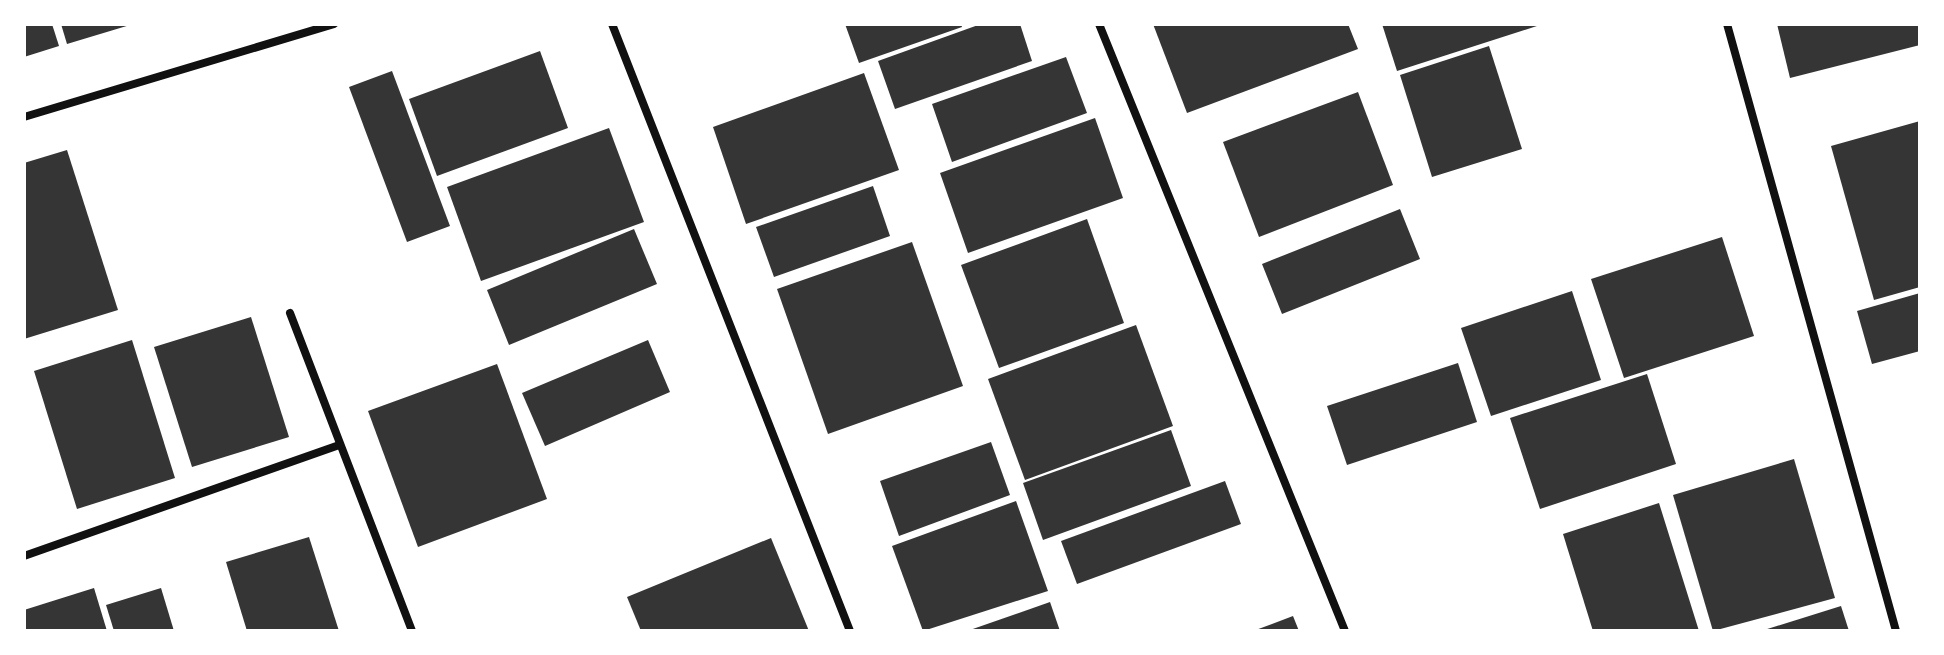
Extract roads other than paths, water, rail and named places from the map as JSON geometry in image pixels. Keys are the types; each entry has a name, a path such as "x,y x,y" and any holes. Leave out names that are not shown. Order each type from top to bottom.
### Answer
{"street":[{"path":"24,117 334,24"},
{"path":"612,24 850,631"},
{"path":"1099,24 1345,631"},
{"path":"1727,24 1896,631"},
{"path":"290,313 412,631"},
{"path":"24,556 340,445"}]}
